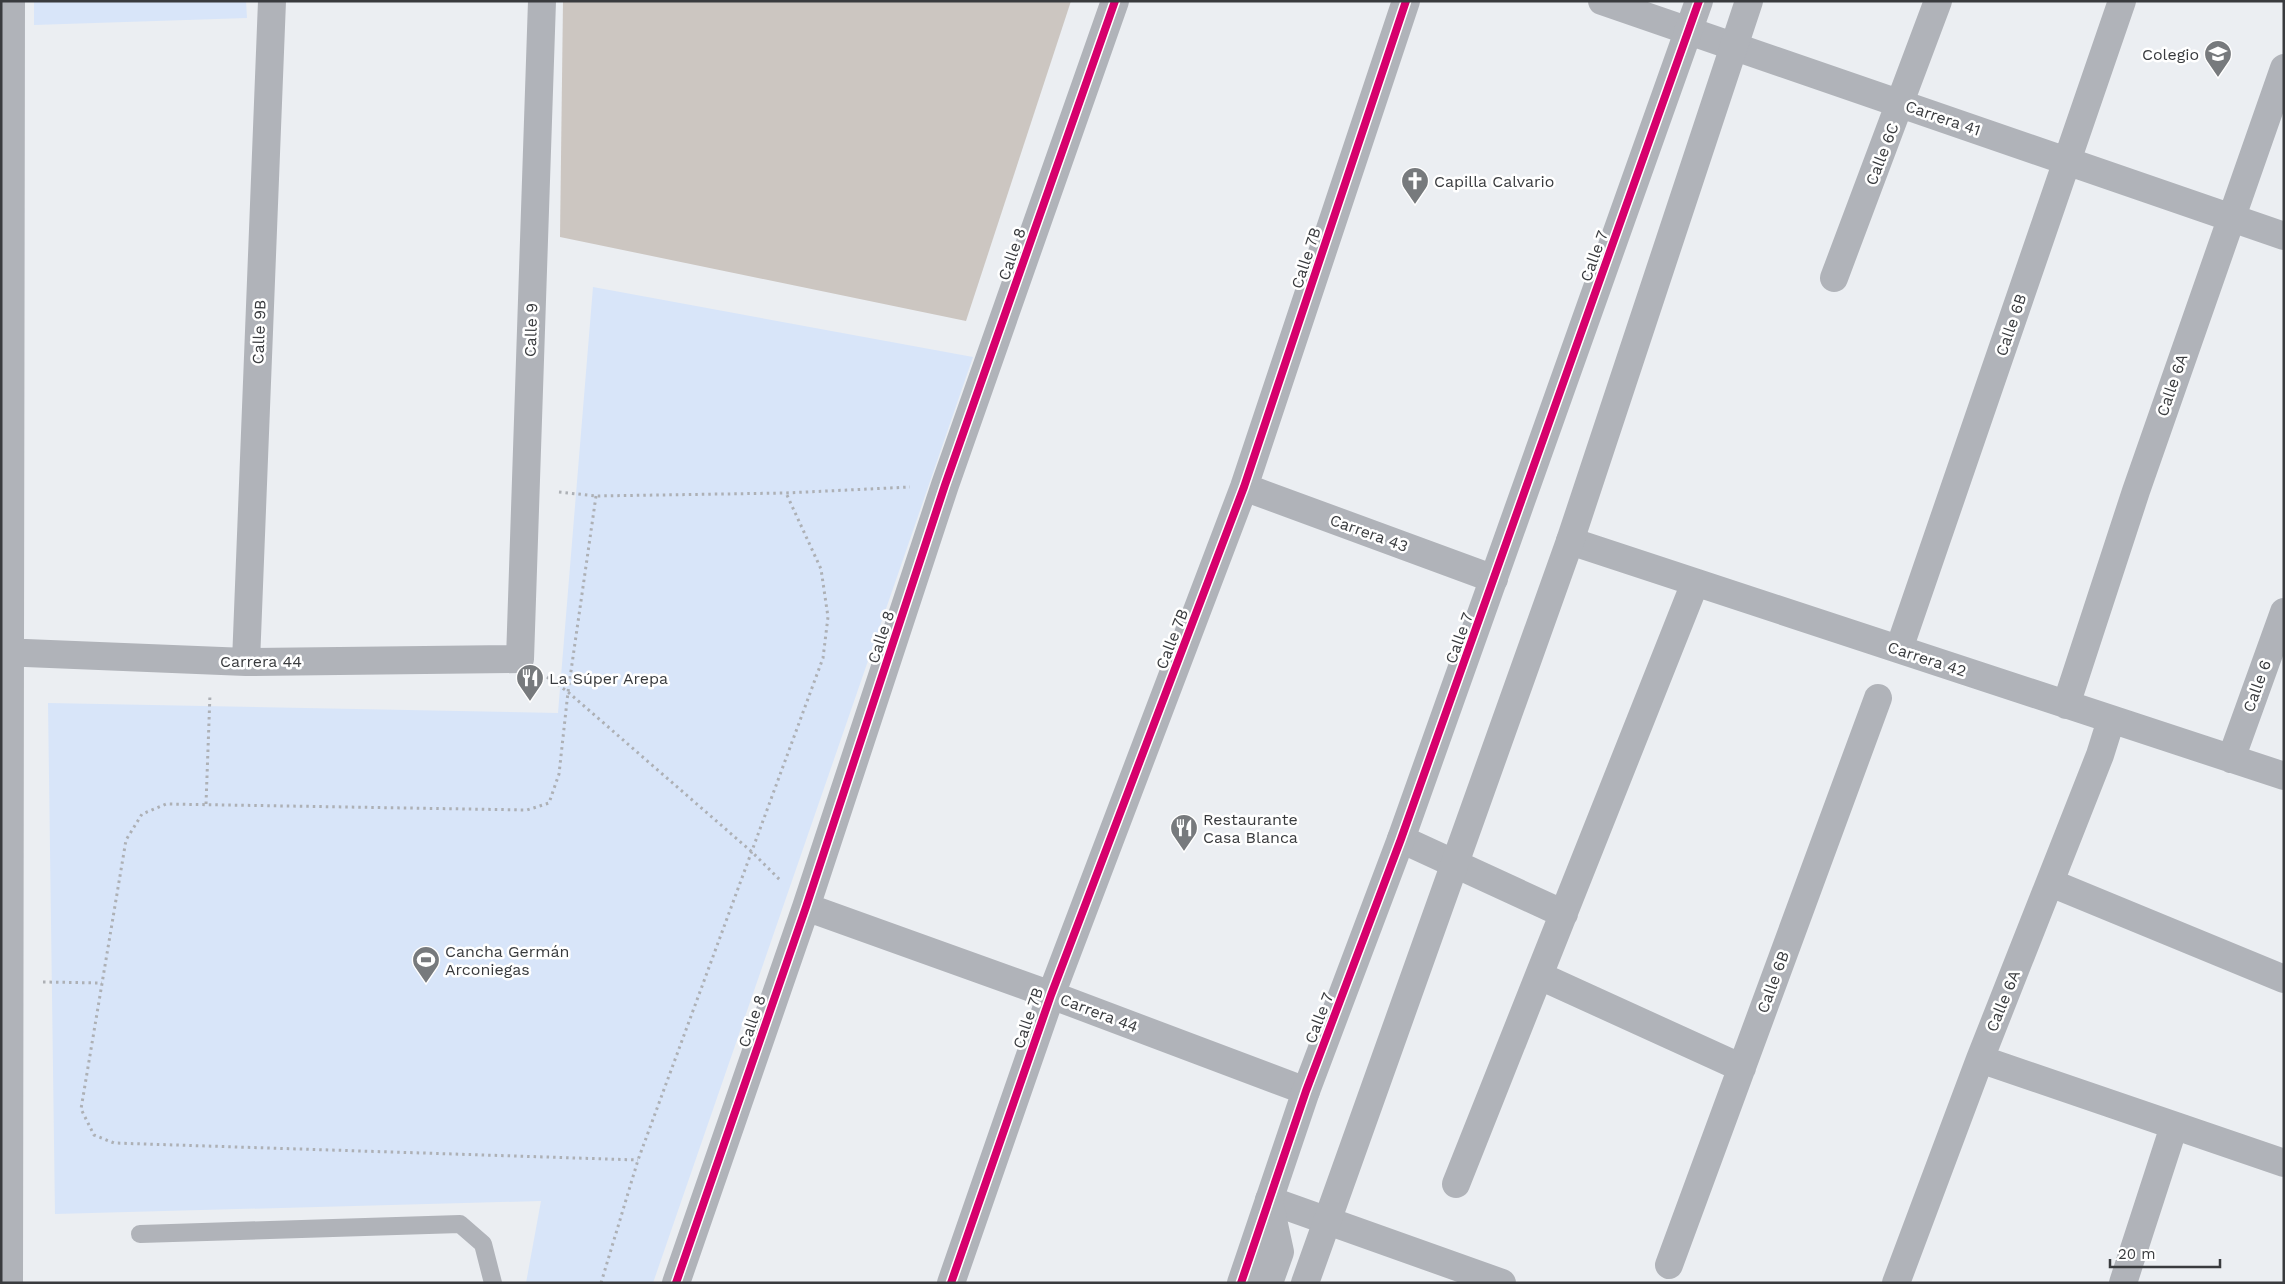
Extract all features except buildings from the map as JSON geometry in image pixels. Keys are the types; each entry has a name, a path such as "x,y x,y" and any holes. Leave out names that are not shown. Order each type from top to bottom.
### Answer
{"street":[{"path":"9,1283 10,982 6,652 11,1"},
{"name":"Calle 9B","path":"246,662 272,1"},
{"name":"Calle 9","path":"520,660 542,1"},
{"name":"Calle 8","path":"676,1283 806,907 946,485 1114,1"},
{"name":"Calle 7B","path":"951,1283 1051,995 1244,487 1406,1"},
{"name":"Carrera 41","path":"1602,1 2284,236"},
{"name":"Calle 7","path":"1241,1283 1306,1091 1401,839 1699,1"},
{"path":"1305,1283 1570,541 1748,1"},
{"name":"Calle 6C","path":"1834,278 1938,1"},
{"name":"Calle 6B","path":"1899,650 2122,1"},
{"name":"Calle 6A","path":"2066,704 2136,491 2230,217 2284,68"},
{"name":"Carrera 43","path":"1244,487 1494,579"},
{"name":"Carrera 42","path":"1570,541 2284,776"},
{"path":"1456,1184 1695,583"},
{"name":"Calle 6","path":"2231,759 2284,612"},
{"name":"Carrera 44","path":"6,652 246,662 520,660"},
{"name":"Calle 6B","path":"1669,1265 1878,698"},
{"name":"Calle 6A","path":"1896,1283 1980,1059 2051,883 2111,720"},
{"path":"1401,839 1564,914"},
{"path":"2051,883 2284,979"},
{"name":"Carrera 44","path":"806,907 1051,995 1306,1091"},
{"path":"1540,976 1742,1068"},
{"path":"1980,1059 2284,1163"},
{"path":"2123,1283 2174,1126"},
{"path":"1269,1200 1502,1283"},
{"path":"1269,1200 1280,1252 1269,1283"}],"lane":[{"path":"140,1234 460,1224 483,1244 493,1283"}],"path":[{"path":"526,489 596,496 786,493 946,485"},
{"path":"601,1283 638,1160 822,658 828,617 821,569 786,493"},
{"path":"596,496 568,692 560,774 549,802 527,810 166,804 142,814 126,840 81,1109 94,1135 114,1143 638,1160"},
{"path":"520,660 568,692 752,852 806,907"},
{"path":"206,804 211,661"},
{"path":"10,982 102,983"}],"shaded area":[{"path":"34,1 246,1 247,18 34,25"},
{"path":"593,287 973,357 653,1283 526,1283 541,1201 55,1214 48,703 558,713"}],"cycle path":[{"path":"676,1283 806,907 945,485 1115,1"},
{"path":"951,1283 1051,995 1244,487 1406,1"},
{"path":"1241,1283 1306,1091 1401,839 1699,1"}],"place":[{"name":"Colegio","path":"2218,78"},
{"name":"Capilla Calvario","path":"1415,205"},
{"name":"La Súper Arepa","path":"530,702"},
{"name":"Restaurante Casa Blanca","path":"1184,852"},
{"name":"Cancha Germán Arconiegas","path":"426,984"}]}
